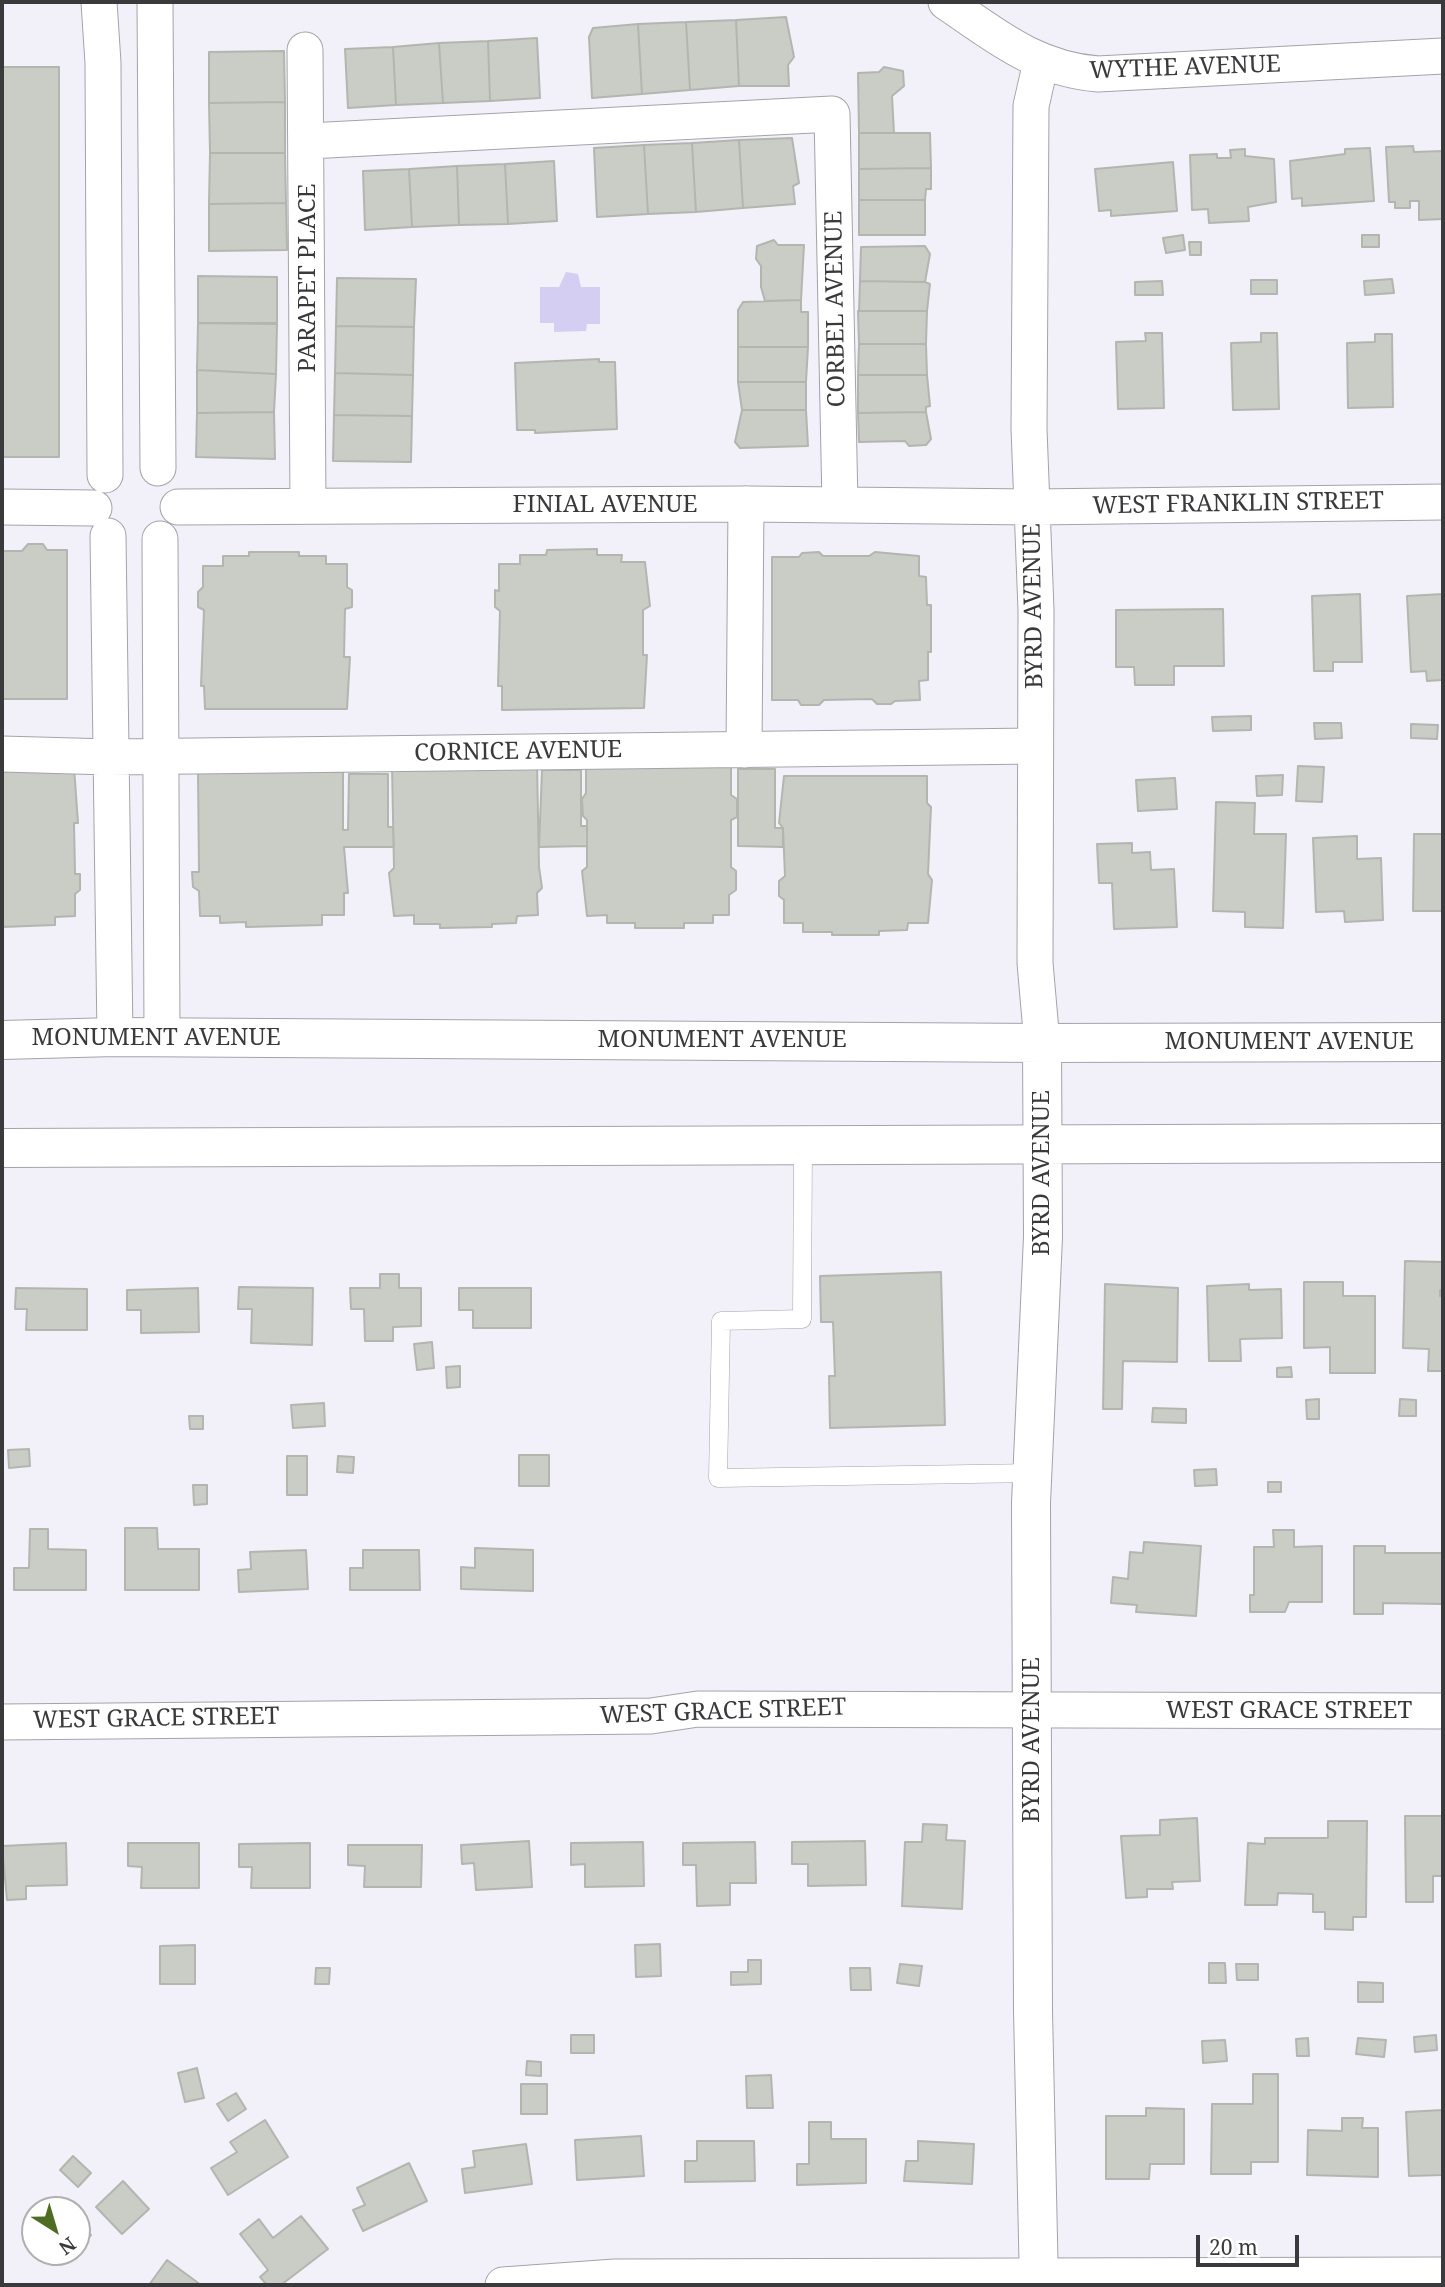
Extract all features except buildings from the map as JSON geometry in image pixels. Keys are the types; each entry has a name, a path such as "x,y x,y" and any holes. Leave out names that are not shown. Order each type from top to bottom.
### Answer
{"street":[{"path":"99,2 103,63 105,475 94,496 101,522 110,757 115,1037"},
{"path":"155,2 158,468"},
{"name":"WYTHE AVENUE","path":"946,2 1028,57 1070,72 1098,74 1443,56"},
{"name":"PARAPET PLACE","path":"306,50 308,506"},
{"name":"BYRD AVENUE","path":"1040,2280 1033,2011 1031,1503 1035,1473 1043,1237 1040,1144 1042,1043 1035,962 1035,746 1029,429 1031,106 1041,62"},
{"name":"CORBEL AVENUE","path":"308,141 832,114 840,505"},
{"path":"2,507 101,522 133,546 147,545 160,539 176,519 178,507 173,485 158,468 131,462 105,475"},
{"name":"WEST FRANKLIN STREET","path":"1032,507 1443,502"},
{"path":"744,750 746,504"},
{"name":"FINIAL AVENUE","path":"178,507 746,504 1032,507"},
{"path":"160,539 162,1037"},
{"name":"CORNICE AVENUE","path":"2,754 110,757 1035,746"},
{"name":"MONUMENT AVENUE","path":"2,1040 162,1037 1042,1043 1443,1042"},
{"path":"2,1148 1443,1143"},
{"name":"WEST GRACE STREET","path":"2,1721 651,1716 711,1709 1443,1710"},
{"path":"503,2285 615,2277 1040,2280 1443,2275"}],"lane":[{"path":"803,1145 802,1319 722,1321 718,1478 1035,1473"}],"shaded area":[{"path":"566,272 578,274 581,287 600,287 600,324 587,324 586,331 554,332 554,323 540,323 540,287 559,287"}]}
